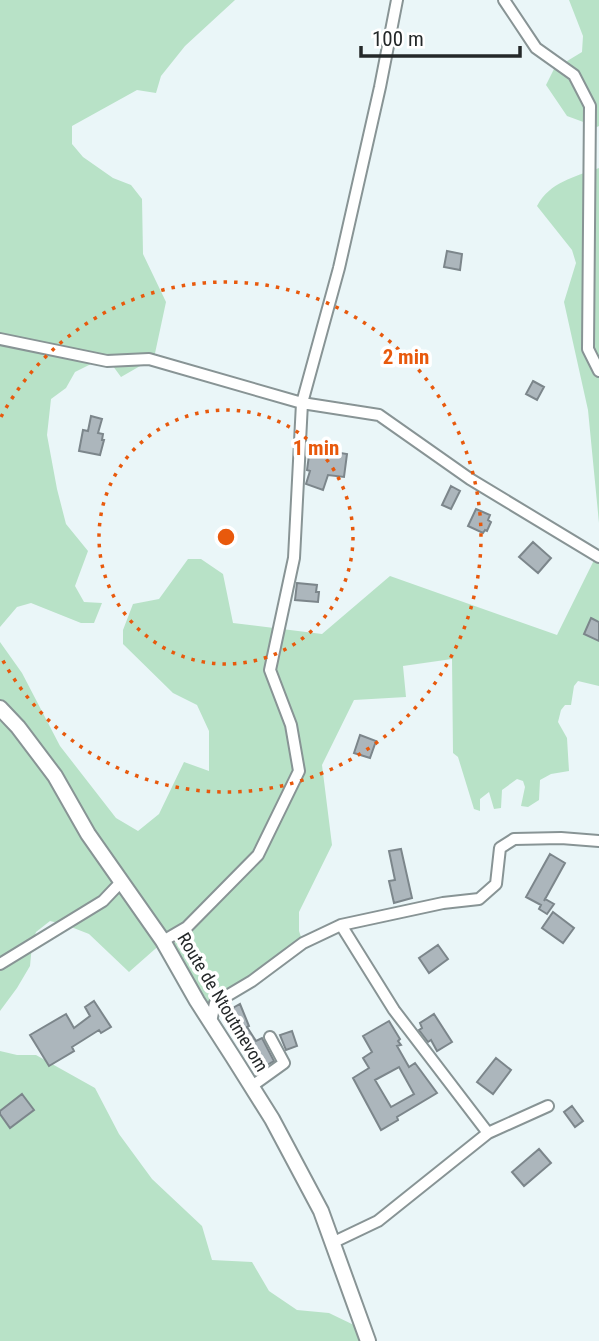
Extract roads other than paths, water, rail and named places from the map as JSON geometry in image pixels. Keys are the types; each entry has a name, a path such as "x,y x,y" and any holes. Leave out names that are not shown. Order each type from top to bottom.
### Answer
{"street":[{"path":"163,942 187,927 258,855 299,771 291,725 270,670 294,558 302,403 339,268 397,0"},
{"path":"510,2 536,48 574,75 590,107 588,349 599,372"},
{"path":"0,339 107,361 149,359 302,403 379,415 470,479 599,557"},
{"name":"Route de Ntoutmevom","path":"0,708 55,776 88,834 163,942 272,1119 321,1211 368,1341"},
{"path":"211,1022 215,1003 252,981 303,943 341,925 479,898 496,884 500,848 514,839 561,838 599,842"},
{"path":"0,964 103,901 122,881"},
{"path":"341,925 394,1010 488,1133"},
{"path":"252,1086 285,1063 270,1037"},
{"path":"334,1242 378,1221 488,1133 548,1106"}]}
